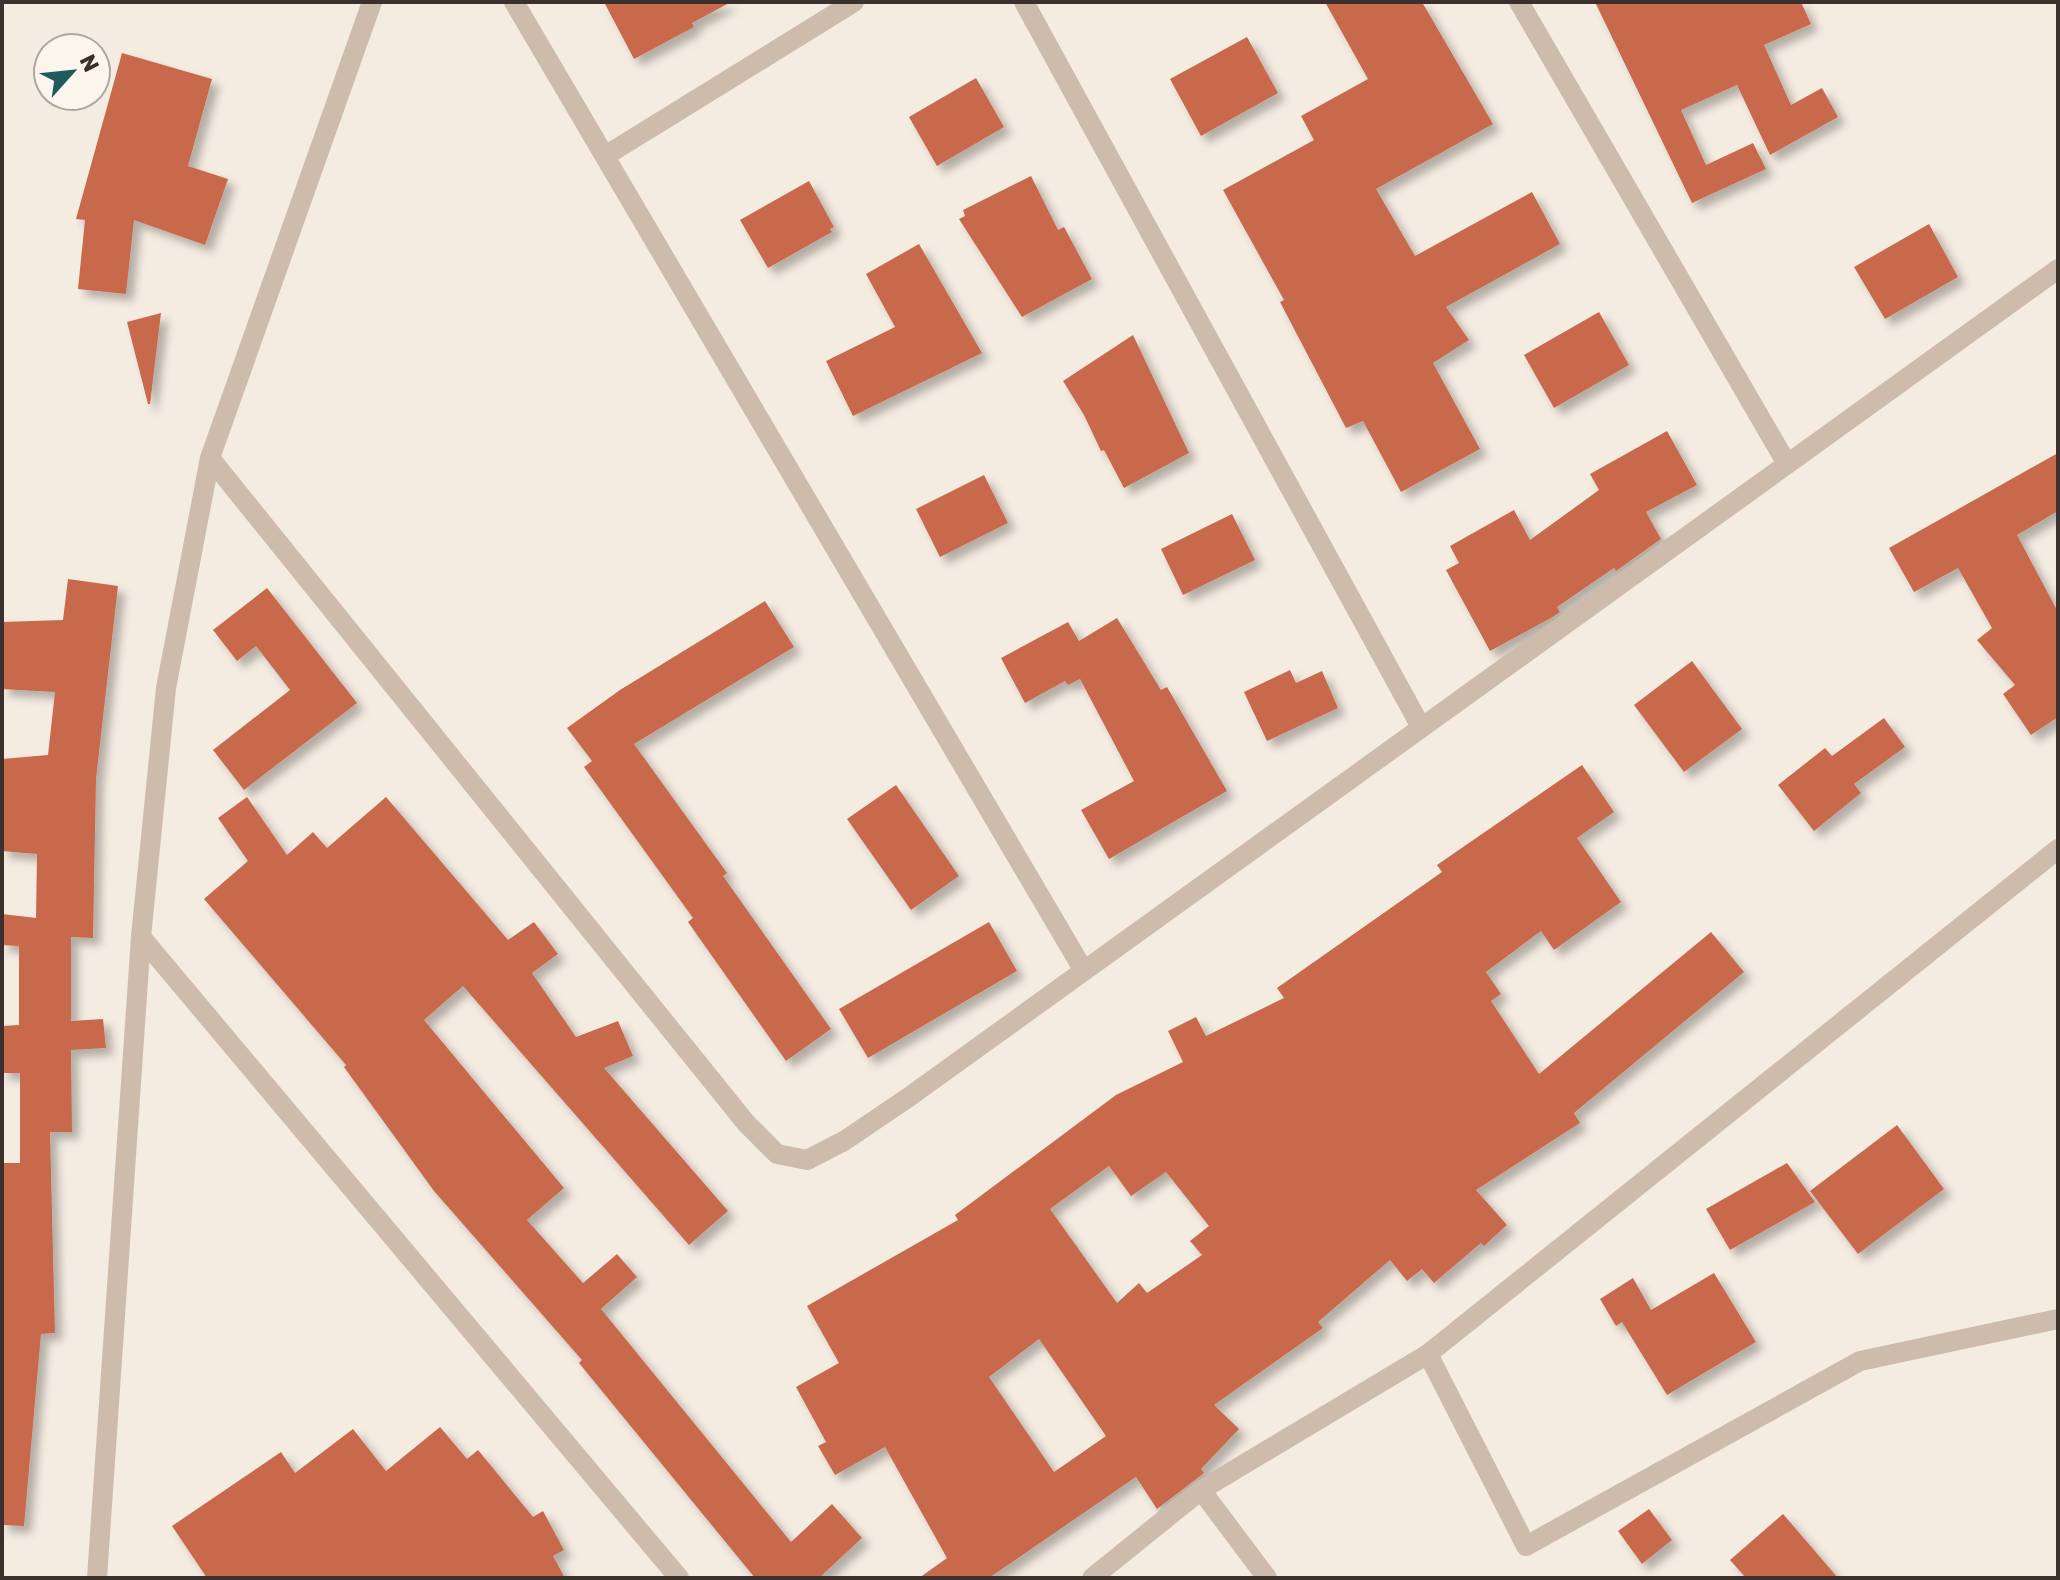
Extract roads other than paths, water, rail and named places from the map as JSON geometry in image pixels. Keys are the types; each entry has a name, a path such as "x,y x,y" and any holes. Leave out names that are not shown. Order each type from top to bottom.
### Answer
{"street":[{"path":"97,1578 141,937 166,688 210,458 372,2"},
{"path":"514,2 1084,971"},
{"path":"605,156 854,2"},
{"path":"1024,2 1421,727"},
{"path":"1519,2 1787,464"},
{"path":"210,458 746,1123 777,1154 807,1160 844,1141 1084,971 2058,269"},
{"path":"1092,1578 1201,1490 1428,1354 2058,849"},
{"path":"141,937 679,1578"},
{"path":"1428,1354 1526,1546 1860,1361 2058,1319"},
{"path":"1201,1490 1267,1578"}]}
